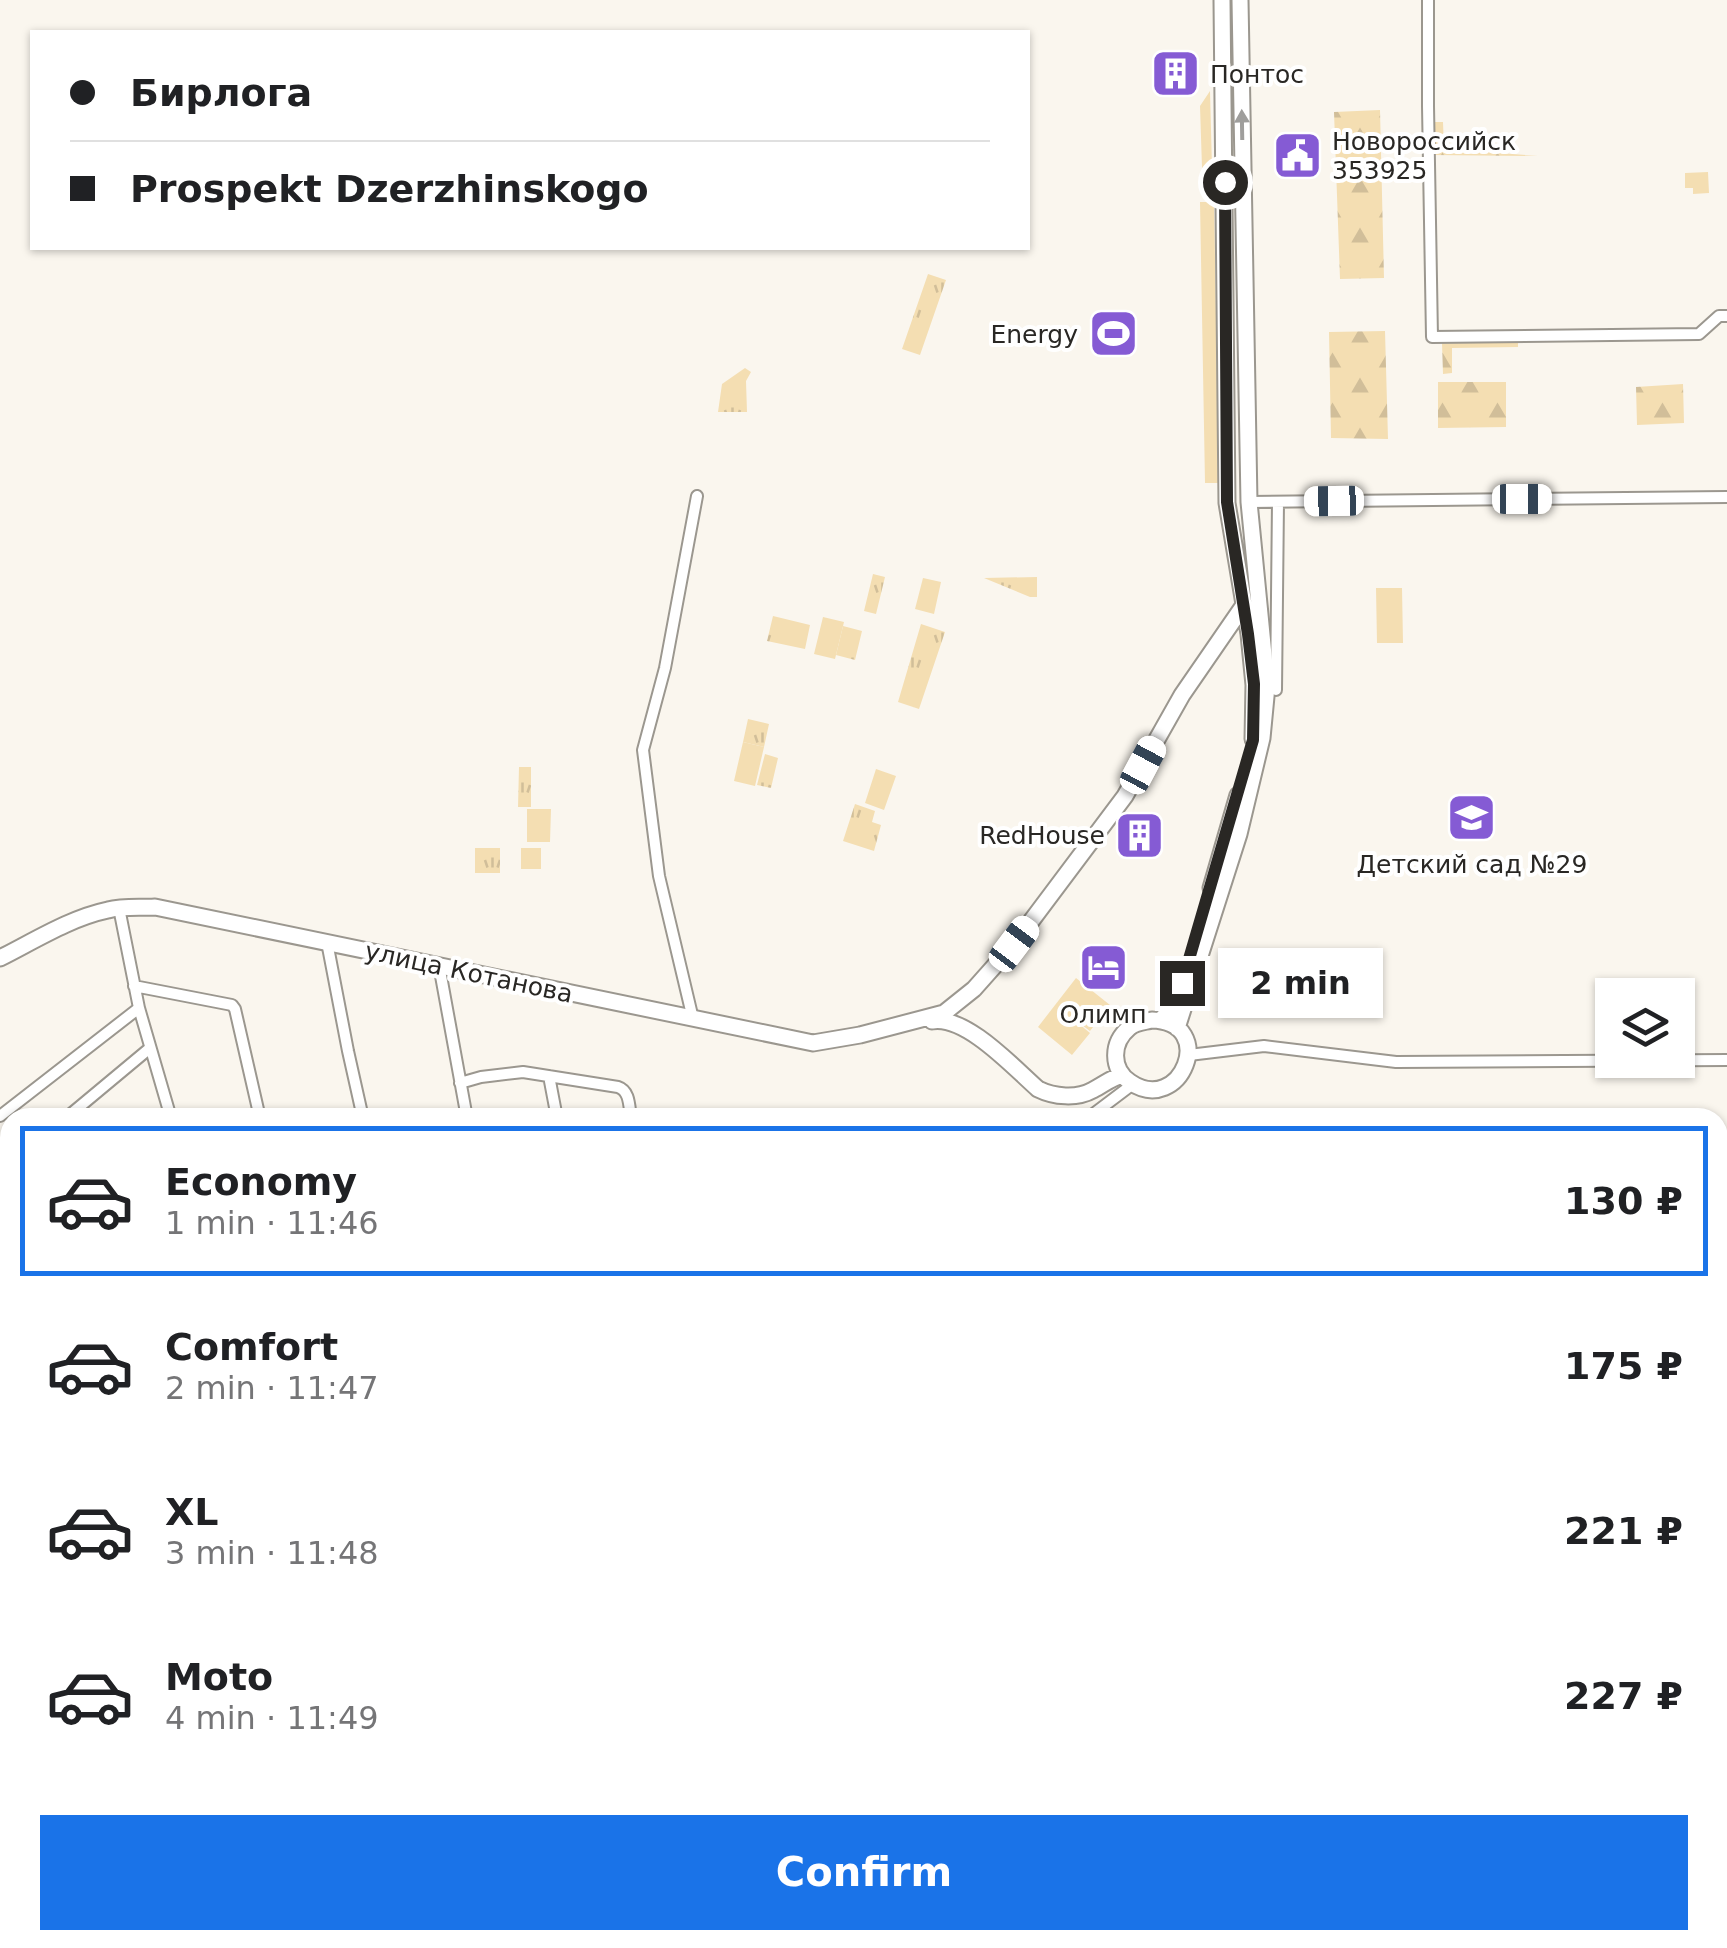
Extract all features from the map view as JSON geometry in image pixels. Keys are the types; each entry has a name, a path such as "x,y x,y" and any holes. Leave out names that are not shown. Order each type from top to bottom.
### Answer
{"street":[{"path":"1161,1020 1174,1005 1182,983 1253,740 1254,684 1240,617 1227,502 1222,0"},
{"path":"1178,1028 1239,834 1262,738 1267,686 1249,502 1240,0"},
{"path":"1428,0 1432,337 1698,334 1718,316 1727,316"},
{"path":"692,1018 659,876 643,750 668,654 697,496"},
{"path":"1227,502 1727,496"},
{"path":"1276,690 1278,502"},
{"path":"1123,1074 1085,1089 1050,1086 1036,1080 954,1011 1014,944 1125,796 1182,695 1240,617"},
{"name":"улица Котанова","path":"0,958 103,911 155,907 813,1043 954,1011"},
{"path":"119,908 139,1008 169,1108"},
{"path":"328,942 361,1108"},
{"path":"439,965 465,1108"},
{"path":"134,986 232,1005 258,1108"},
{"path":"10,1108 139,1008"},
{"path":"860,1035 945,1019 978,1037 1038,1089 1058,1096 1085,1094 1123,1074"},
{"path":"1097,1108 1123,1074 1120,1042 1128,1028 1161,1020 1178,1028 1189,1055 1184,1071 1173,1083 1148,1089 1123,1074"},
{"path":"1189,1055 1264,1046 1396,1062 1727,1060"},
{"path":"78,1108 150,1048"},
{"path":"460,1084 522,1072 624,1089 629,1108"},
{"path":"549,1076 556,1108"},
{"path":"1085,1094 1091,1108"}],"green space":[{"path":"1210,91 1212,168 1202,168 1200,106"},
{"path":"1380,110 1384,278 1340,279 1334,112"},
{"path":"1432,122 1443,122 1444,149 1538,156 1433,155"},
{"path":"1708,172 1709,193 1693,194 1693,188 1685,188 1685,173"},
{"path":"1200,202 1214,202 1219,483 1205,483"},
{"path":"928,274 946,280 920,355 902,349"},
{"path":"1385,331 1388,439 1331,438 1329,332"},
{"path":"1518,341 1518,347 1452,348 1452,373 1443,374 1442,343"},
{"path":"745,368 751,372 746,381 747,412 718,412 722,384"},
{"path":"1438,382 1506,382 1506,427 1438,428"},
{"path":"1683,384 1684,423 1637,425 1636,387"},
{"path":"873,574 885,577 876,614 864,611"},
{"path":"1037,577 1037,597 984,578"},
{"path":"923,578 941,582 934,614 915,609"},
{"path":"1376,588 1402,588 1403,643 1377,643"},
{"path":"773,616 810,625 805,649 767,641"},
{"path":"823,617 844,622 835,659 814,654"},
{"path":"921,624 945,632 919,709 898,702"},
{"path":"843,626 862,631 855,660 836,655"},
{"path":"748,719 769,724 764,747 743,742"},
{"path":"743,742 764,747 755,786 734,781"},
{"path":"765,754 778,758 771,788 757,785"},
{"path":"519,767 531,767 531,807 518,807"},
{"path":"876,769 896,776 884,810 865,803"},
{"path":"855,804 875,811 872,822 881,825 874,851 843,841"},
{"path":"527,809 551,809 550,842 527,842"},
{"path":"475,848 500,848 500,873 475,873"},
{"path":"521,848 541,848 541,869 521,869"},
{"path":"1076,978 1110,1005 1090,1031 1067,1014 1090,1033 1072,1055 1038,1027"}],"place":[{"name":"Понтос","path":"1175,74"},
{"name":"Новороссийск 353925","path":"1297,155"},
{"name":"Energy","path":"1113,334"},
{"name":"Детский сад №29","path":"1472,818"},
{"name":"RedHouse","path":"1140,835"},
{"name":"Олимп","path":"1103,968"}],"route":[{"path":"1182,983 1253,740 1254,684 1227,502 1225,182"}]}
